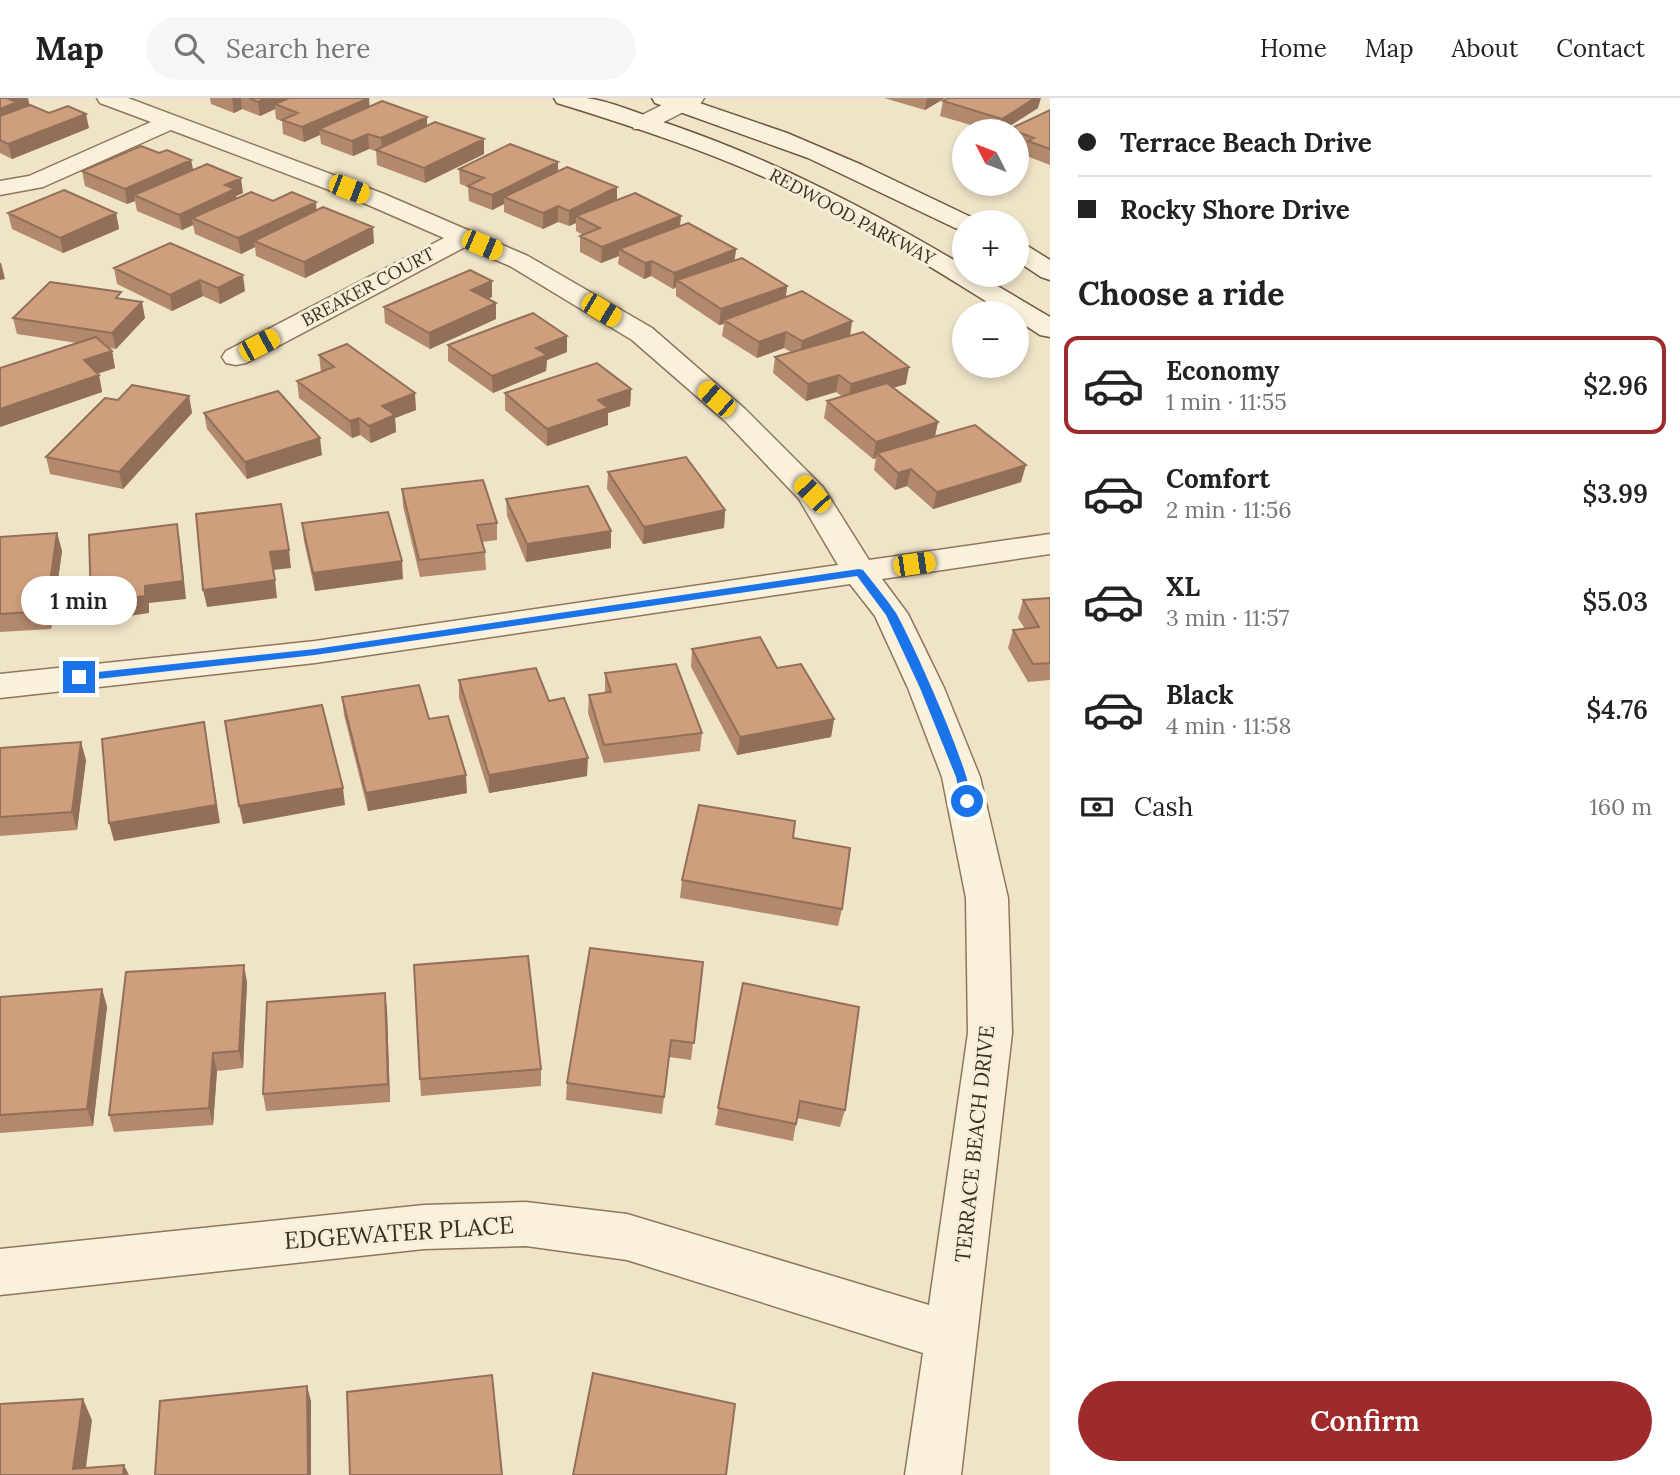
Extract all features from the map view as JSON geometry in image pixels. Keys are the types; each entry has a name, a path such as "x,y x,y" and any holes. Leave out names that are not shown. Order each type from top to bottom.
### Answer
{"street":[{"name":"TERRACE BEACH DRIVE","path":"108,98 375,199 519,261 642,334 735,415 812,494 859,572 891,614 926,688 961,777 987,898 990,1033 933,1475"},
{"name":"REDWOOD PARKWAY","path":"565,98 795,182 891,234 1050,329"},
{"path":"642,124 679,100"},
{"name":"REDWOOD PARKWAY","path":"679,100 815,153 909,194 952,217"},
{"path":"0,188 35,182 170,122"},
{"name":"BREAKER COURT","path":"236,357 464,237"},
{"path":"1029,258 1050,272"},
{"path":"0,686 315,652 1050,544"},
{"name":"EDGEWATER PLACE","path":"0,1272 424,1227 526,1223 627,1237 952,1336"}],"building":[{"path":"0,98 12,98 9,99 17,102 0,109"},
{"path":"249,98 266,98 258,102"},
{"path":"289,98 369,98 302,127 282,120 298,113 275,104"},
{"path":"948,98 1035,98 1002,119 943,101"},
{"path":"382,101 427,117 381,138 368,134 352,141 319,129"},
{"path":"30,105 49,113 68,106 86,114 8,144 0,140 0,116"},
{"path":"1050,110 1050,149 1029,141 1034,138 1029,136 1029,120"},
{"path":"435,122 484,139 424,168 376,150"},
{"path":"510,144 558,162 492,195 468,186 484,178 459,169"},
{"path":"141,146 159,153 167,150 191,160 125,189 82,171"},
{"path":"207,164 241,178 225,185 235,189 179,215 134,195"},
{"path":"567,167 617,187 569,211 558,206 543,213 504,197"},
{"path":"64,190 116,213 60,238 8,213"},
{"path":"251,192 273,201 292,192 316,202 238,238 192,218"},
{"path":"635,193 681,216 602,247 580,236 600,228 576,216"},
{"path":"323,207 373,227 304,262 254,241"},
{"path":"688,223 736,249 674,273 652,261 645,263 619,249"},
{"path":"170,243 243,275 218,288 200,280 170,295 114,268"},
{"path":"742,258 787,286 721,309 677,280"},
{"path":"470,270 492,281 471,290 496,303 429,333 384,307"},
{"path":"50,282 121,292 116,298 142,302 112,333 13,318"},
{"path":"802,291 852,321 802,341 786,332 759,342 724,320"},
{"path":"533,313 567,336 536,348 547,355 492,376 448,345"},
{"path":"863,332 909,367 851,384 839,375 808,384 775,357"},
{"path":"96,337 112,351 84,360 99,375 0,409 0,368"},
{"path":"347,344 415,393 382,406 395,415 369,426 359,418 350,421 297,381 334,367 319,355"},
{"path":"597,363 631,389 598,400 608,408 547,429 505,393"},
{"path":"887,383 938,422 876,442 827,401"},
{"path":"132,385 189,396 119,472 46,457 105,398 118,400"},
{"path":"278,391 320,438 245,462 204,413"},
{"path":"975,425 1026,465 937,492 911,469 898,473 877,453"},
{"path":"686,457 725,510 644,527 608,472"},
{"path":"483,480 497,523 477,525 485,552 419,560 402,489"},
{"path":"588,486 611,531 527,544 506,499"},
{"path":"281,504 289,550 270,552 275,580 203,590 196,514"},
{"path":"388,512 402,561 313,573 302,523"},
{"path":"177,524 183,581 145,586 145,596 91,603 89,535"},
{"path":"57,533 46,611 0,614 0,537"},
{"path":"1050,598 1050,663 1033,664 1013,630 1039,627 1023,600"},
{"path":"760,637 777,668 801,664 834,719 740,737 692,649"},
{"path":"676,664 702,733 604,745 589,695 611,692 605,673"},
{"path":"536,668 549,701 564,698 588,758 489,775 459,680"},
{"path":"419,685 429,719 448,716 466,775 366,793 342,697"},
{"path":"322,705 343,788 239,806 225,721"},
{"path":"204,722 216,805 109,823 102,739"},
{"path":"81,742 72,812 0,817 0,748"},
{"path":"699,805 795,821 793,838 850,848 842,909 682,880"},
{"path":"590,948 703,962 694,1043 671,1040 664,1097 567,1083"},
{"path":"528,956 541,1069 420,1079 414,965"},
{"path":"244,965 239,1051 213,1053 209,1108 109,1115 126,972"},
{"path":"743,983 859,1007 845,1110 800,1101 796,1124 718,1108"},
{"path":"102,989 87,1109 0,1115 0,997"},
{"path":"385,993 388,1084 263,1094 267,1002"},
{"path":"593,1373 735,1404 726,1475 573,1475"},
{"path":"492,1375 502,1475 350,1475 347,1392"},
{"path":"307,1386 308,1475 155,1475 160,1401"},
{"path":"83,1399 73,1469 124,1465 123,1475 0,1475 0,1404"}],"route":[{"path":"79,677 315,652 859,572 891,614 926,688 961,777 967,801"}]}
